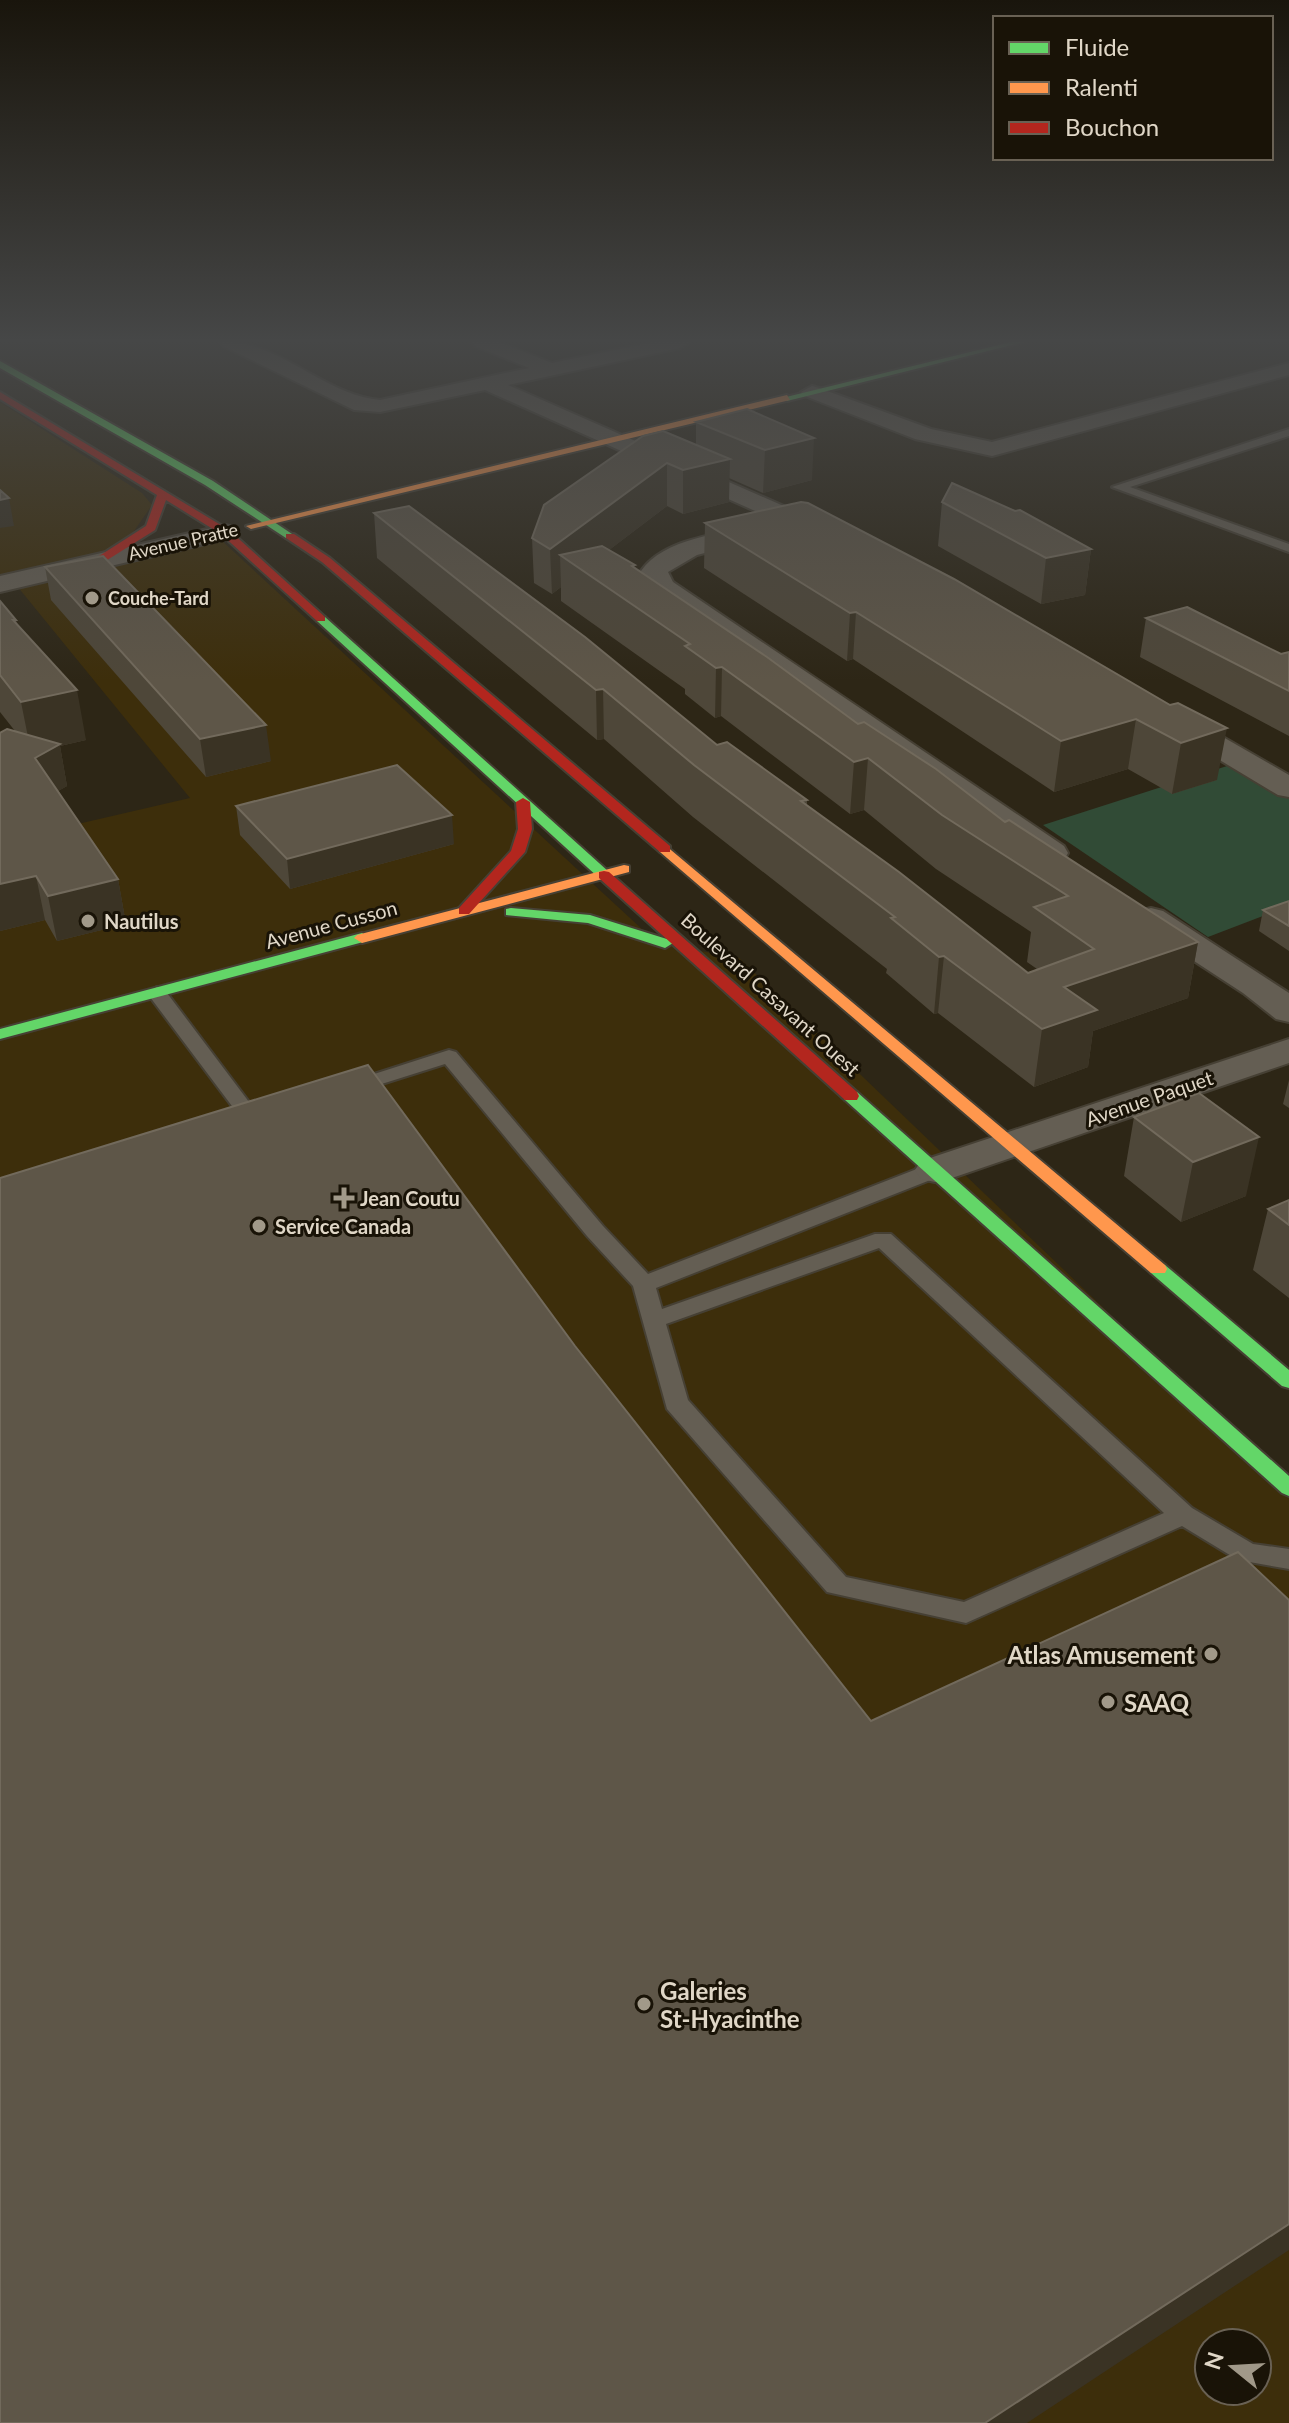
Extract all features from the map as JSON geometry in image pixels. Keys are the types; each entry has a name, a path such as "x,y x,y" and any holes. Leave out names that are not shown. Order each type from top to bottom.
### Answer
{"street":[{"name":"Boulevard Casavant Ouest","path":"96,455 225,532 1289,1488"},
{"path":"160,455 209,483 265,496"},
{"name":"Avenue Pratte","path":"0,584 550,455"},
{"path":"653,455 840,541"},
{"name":"Boulevard Casavant Ouest","path":"209,483 326,560 1289,1381"},
{"path":"100,560 151,528 162,496"},
{"path":"287,498 379,496"},
{"path":"326,560 317,542 319,530 338,514 379,496"},
{"path":"798,520 694,550 662,563 654,571 663,587 1081,873"},
{"path":"1155,710 1289,788"},
{"path":"464,911 518,852 525,829 523,802"},
{"name":"Avenue Cusson","path":"0,1034 672,856"},
{"path":"1132,906 1256,985 1289,1011"},
{"path":"464,911 567,914 617,924 693,955"},
{"name":"Avenue Paquet","path":"935,1170 1289,1050"}],"lane":[{"path":"1217,455 1118,487 1289,548"},
{"path":"157,993 258,1116 225,1126"},
{"path":"334,1093 449,1056 595,1231 644,1284 676,1403 837,1585 966,1613 1183,1515"},
{"path":"644,1284 935,1170"},
{"path":"654,1320 883,1239 1183,1515 1247,1553 1289,1559"}],"shaded area":[{"path":"0,455 83,455 142,493 152,505 132,534 90,560 0,581"},
{"name":"Galeries St-Hyacinthe","path":"220,539 657,943 739,958 1289,1486 1289,2423 0,2423 0,842 190,798 17,586"}],"green space":[{"path":"1227,766 1289,799 1289,906 1208,937 1043,825"}],"building":[{"path":"616,455 721,455 730,459 683,470 667,463 550,549 532,538 544,505"},
{"path":"952,483 1015,511 1020,510 1091,549 1046,558 942,502"},
{"path":"0,490 9,498 0,500"},
{"path":"801,502 954,579 1170,705 1178,703 1227,728 1181,743 1136,719 1061,741 856,612 850,613 705,523"},
{"path":"409,506 585,637 717,745 727,742 807,800 801,801 899,872 1028,973 1094,949 1034,907 1068,896 942,815 868,758 854,762 722,667 716,668 685,646 690,644 560,555 602,546 635,565 632,566 767,657 858,724 864,722 936,769 1005,822 1009,820 1198,942 1064,987 1097,1010 1042,1029 944,956 939,957 891,918 895,917 694,765 603,689 596,690 374,513"},
{"path":"103,556 266,725 200,739 45,567"},
{"path":"0,601 16,620 13,620 77,690 21,702 0,675"},
{"path":"1187,607 1281,654 1289,652 1289,691 1146,618"},
{"path":"7,729 60,744 35,758 118,879 48,896 36,876 0,884 0,733"},
{"path":"397,765 452,815 287,859 236,806"},
{"path":"1289,901 1289,926 1263,910"},
{"name":"Galeries St-Hyacinthe","path":"368,1065 575,1346 871,1721 1238,1552 1289,1600 1289,2224 985,2423 0,2423 0,1178"},
{"path":"1199,1093 1259,1137 1193,1162 1134,1117"},
{"path":"1289,1200 1289,1225 1268,1209"}],"traffic: fast":[{"path":"160,455 290,536"},
{"path":"321,619 604,875"},
{"path":"511,912 590,919 665,943"},
{"path":"0,1034 362,938"},
{"path":"851,1096 1289,1488"},
{"path":"1158,1269 1289,1381"}],"traffic: slow":[{"path":"251,526 548,455"},
{"path":"665,849 1158,1269"},
{"path":"362,938 624,869"}],"traffic: jam":[{"path":"99,455 225,532 321,619"},
{"path":"100,560 151,528 162,496"},
{"path":"290,536 326,560 665,849"},
{"path":"464,911 518,852 525,829 523,802"},
{"path":"604,875 851,1096"}],"place":[{"name":"Couche-Tard","path":"92,598"},
{"name":"Nautilus","path":"88,921"},
{"name":"Jean Coutu","path":"344,1198"},
{"name":"Service Canada","path":"259,1226"},
{"name":"Atlas Amusement","path":"1211,1654"},
{"name":"SAAQ","path":"1108,1702"},
{"name":"Galeries St-Hyacinthe","path":"644,2004"}]}
